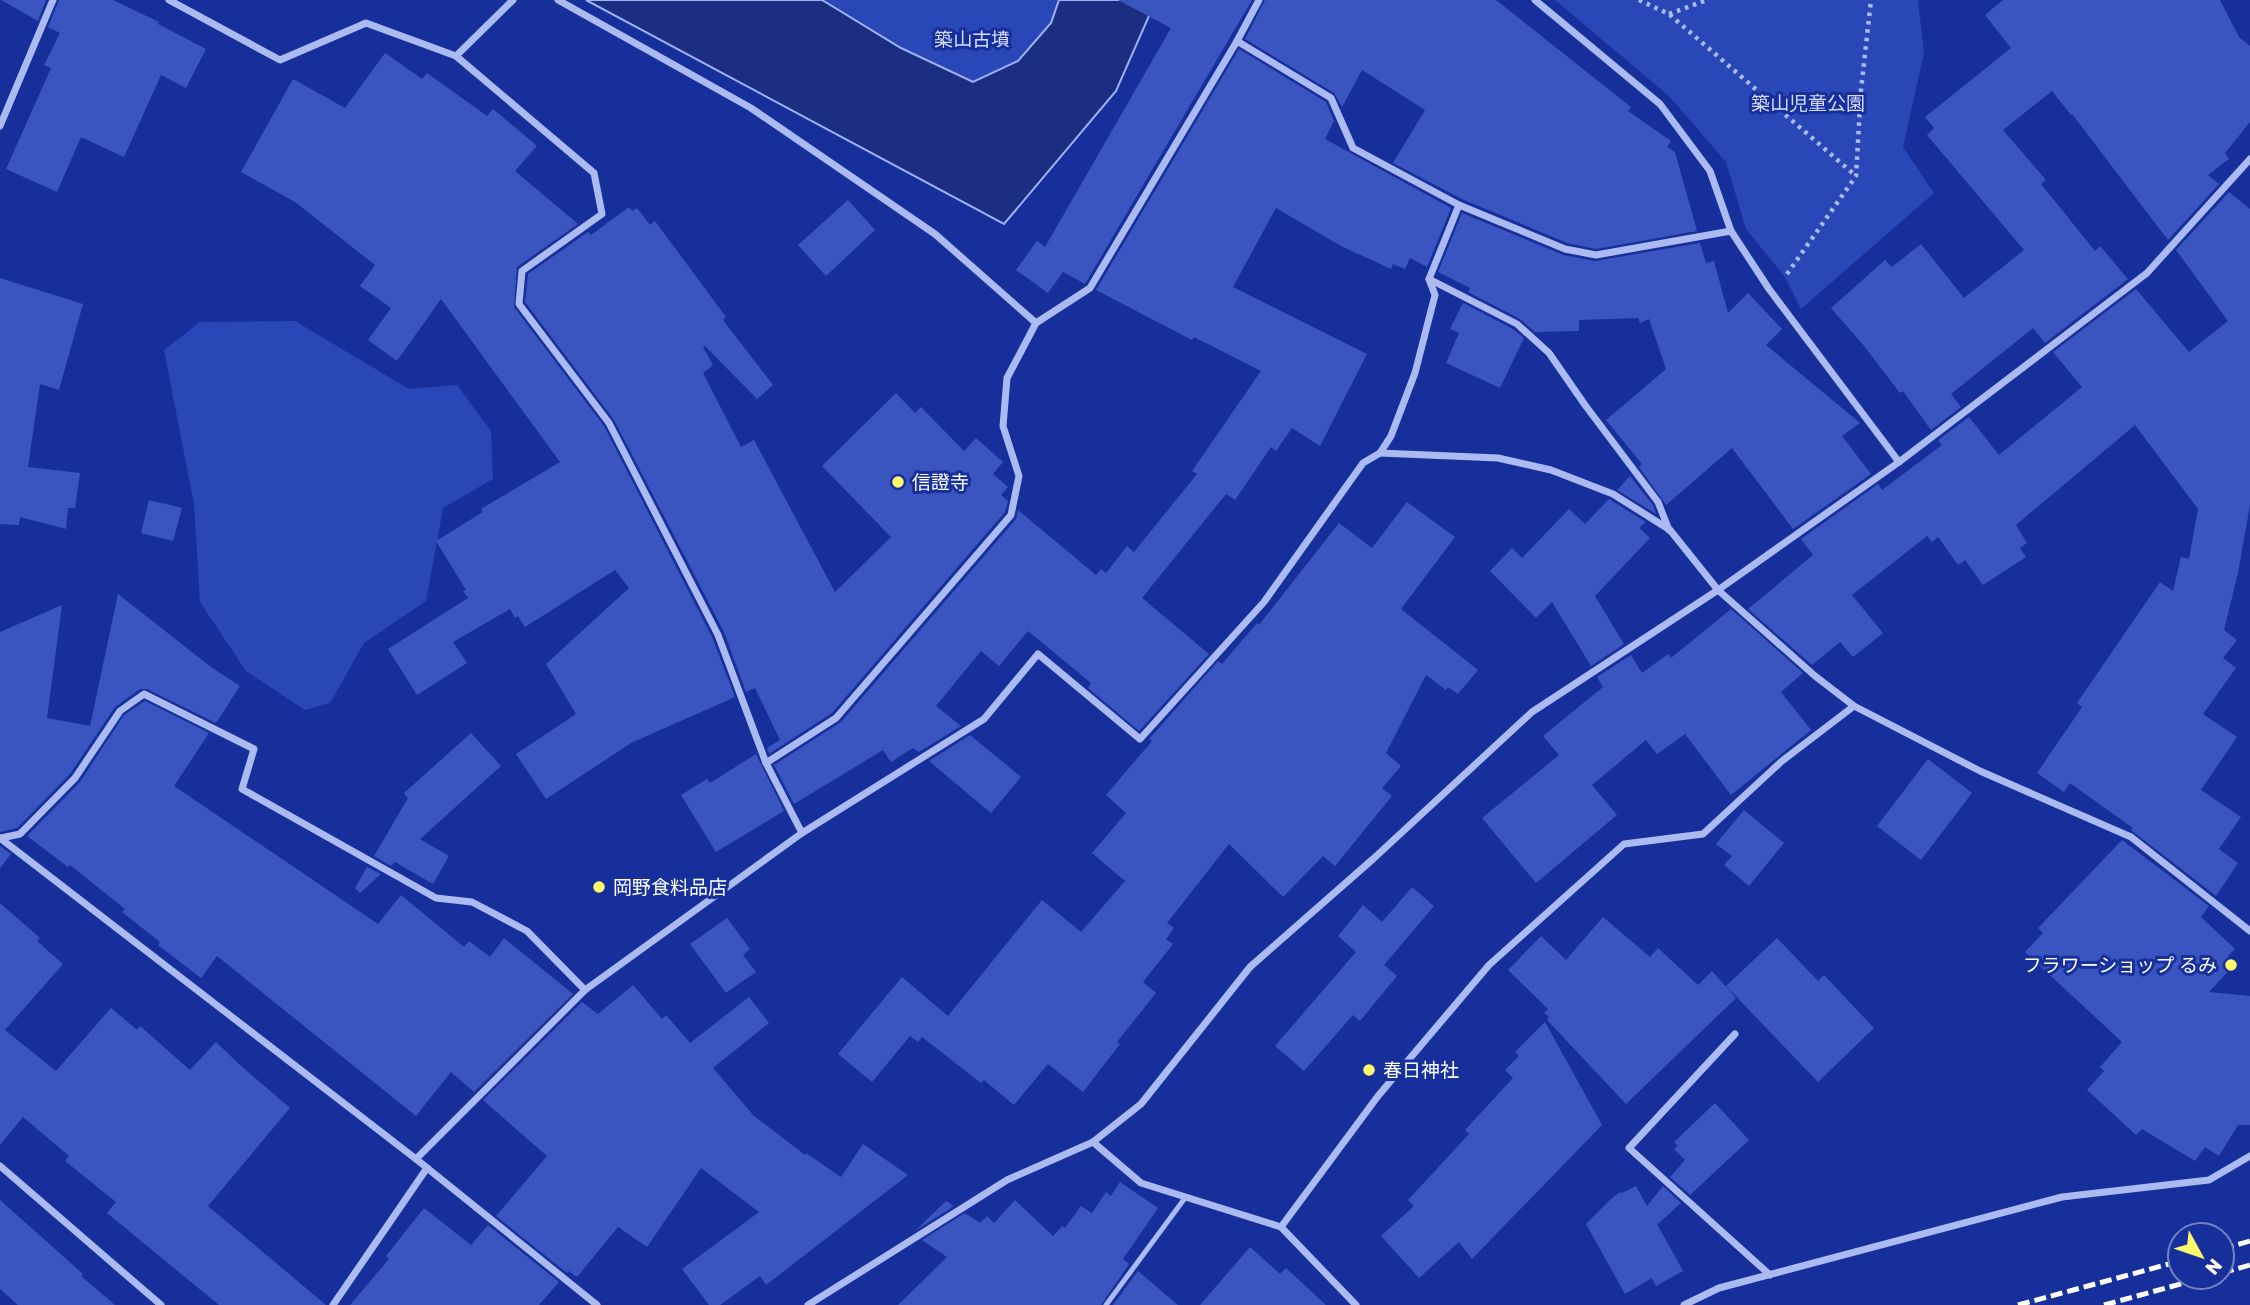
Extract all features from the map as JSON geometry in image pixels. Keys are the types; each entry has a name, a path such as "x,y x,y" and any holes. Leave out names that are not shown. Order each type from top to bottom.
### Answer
{"street":[{"path":"0,126 53,0"},
{"path":"169,0 280,60 366,23 456,56 594,173 601,214 522,271 519,304 609,423 718,635 766,763 802,833"},
{"path":"456,56 513,0"},
{"path":"558,0 751,108 935,234 1036,323"},
{"path":"766,763 836,718 1010,515 1019,476 1003,426 1007,378 1036,323 1090,288 1259,0"},
{"path":"1535,0 1660,104 1710,171 1731,231 1769,289 1899,462"},
{"path":"1237,41 1331,98 1353,148 1459,205 1564,249 1596,254 1731,231"},
{"path":"808,1305 1007,1180 1093,1142 1141,1104 1250,967 1373,859 1532,712 1718,590 1899,462 2147,273 2250,159"},
{"path":"416,1159 585,990 802,833 984,719 1038,654 1140,739 1264,602 1363,463 1380,453 1391,436 1415,373 1435,295 1429,279 1459,205"},
{"path":"1429,279 1517,324 1549,353 1658,502 1670,530 1718,590 1815,676 1854,706 1980,771 2131,837 2250,931"},
{"path":"1380,453 1498,458 1551,470 1614,494 1670,530"},
{"path":"1,838 20,834 75,778 120,710 144,694 254,749 242,789 436,898 472,902 527,931 585,990"},
{"path":"1281,1227 1378,1096 1489,965 1624,844 1703,834 1782,761 1854,706"},
{"path":"1,838 416,1159 597,1305"},
{"path":"1735,1034 1629,1148 1770,1275"},
{"path":"1093,1142 1141,1183 1281,1227 1356,1305"},
{"path":"1684,1305 1719,1288 2062,1197 2209,1180 2250,1156"},
{"path":"0,1166 161,1305"},
{"path":"332,1305 427,1168"}],"lane":[{"path":"1106,1305 1185,1198"}],"path":[{"path":"1639,0 1669,14 1856,176"},
{"path":"1669,14 1707,0"},
{"path":"1769,289 1785,277 1856,176 1861,90 1871,0"}],"green space":[{"name":"築山古墳","path":"822,0 1059,0 1051,23 1018,61 973,82 901,48"},
{"name":"築山児童公園","path":"1555,0 1918,0 1924,53 1903,147 1934,193 1801,309 1785,277 1746,229 1726,162 1669,96"},
{"path":"295,321 409,389 457,385 491,431 493,479 443,508 426,601 364,643 330,703 305,710 246,671 200,602 194,504 164,350 200,322"}],"shaded area":[{"path":"586,0 822,0 901,48 973,82 1018,61 1051,23 1059,0 1156,0 1116,91 1004,224"}],"building":[{"path":"1,0 46,0 38,21"},
{"path":"59,0 113,0 206,49 186,88 161,75 124,157 81,137 57,192 6,169 51,68 44,65 60,33 48,27"},
{"path":"1118,0 1252,0 1085,284 1063,272 1048,293 1016,270 1037,241 1045,247 1171,28"},
{"path":"1265,0 1496,0 1631,107 1628,111 1671,141 1667,147 1675,152 1697,231 1596,249 1567,243 1462,199 1393,163 1425,110 1362,70 1342,107 1334,93 1245,39"},
{"path":"2003,0 2220,0 2239,37 2250,46 2250,122 2225,153 2229,159 2208,175 2219,184 2168,240 2052,91 2003,130 2046,180 2041,184 2095,251 2100,246 2128,279 2045,343 2033,328 1951,394 1961,407 1931,430 1903,391 1900,393 1831,308 1885,260 1892,267 1921,244 1964,298 2024,250 1927,135 1934,128 1925,117 2011,48 1985,15"},
{"path":"1239,49 1326,102 1334,121 1325,139 1451,208 1427,267 1410,258 1405,269 1393,264 1391,269 1341,246 1276,208 1233,287 1367,354 1320,446 1292,428 1276,451 1271,447 1235,500 1226,494 1142,598 1209,654 1139,731 1088,688 1091,683 1028,631 999,666 981,651 936,706 961,726 919,752 913,748 891,762 883,750 794,804 774,765 841,722 1016,519 1018,510 1096,575 1101,569 1106,573 1127,546 1134,552 1197,474 1192,471 1261,371 1194,337 1192,340 1096,290"},
{"path":"385,53 422,79 427,73 487,116 493,109 537,146 515,171 578,224 517,267 514,307 604,426 712,637 735,697 631,743 546,799 516,754 576,714 546,664 629,588 615,570 525,627 510,609 453,642 467,663 417,695 388,649 468,598 463,591 466,590 436,541 483,512 481,509 560,462 441,299 397,361 368,340 391,308 360,286 375,265 295,202 241,172 293,79 345,108"},
{"path":"2229,192 2250,209 2250,505 2224,630 2237,640 2223,658 2236,668 2203,714 2237,737 2201,790 2241,817 2219,849 2238,863 2216,896 2131,830 2133,828 2070,783 2064,792 2037,773 2082,707 2077,703 2160,582 2173,591 2181,557 2189,559 2198,509 2135,425 2016,525 2027,543 2020,548 2026,557 1983,585 1965,560 1958,565 1938,537 1932,542 1927,536 1852,595 1883,633 1853,657 1840,642 1812,665 1748,609 1813,555 1801,539 1878,484 1882,490 1942,445 1938,440 1969,417 1999,455 2082,387 2053,352 2136,289 2189,352 2228,321 2176,250"},
{"path":"848,200 875,230 826,276 798,245"},
{"path":"629,207 632,211 637,208 650,225 655,221 726,317 723,320 773,385 757,399 705,346 703,347 713,365 703,373 741,447 754,440 835,592 891,537 822,466 896,393 915,413 921,407 964,451 976,438 1003,462 993,474 1008,487 1001,495 1008,501 1005,512 832,713 769,754 767,748 780,740 755,688 746,692 724,632 614,420 525,302 528,274 588,232 591,235"},
{"path":"1462,213 1563,255 1595,261 1700,243 1706,263 1714,261 1728,313 1748,293 1782,329 1766,345 1860,423 1842,436 1871,474 1793,529 1732,448 1666,505 1639,467 1642,464 1606,420 1666,369 1649,319 1640,323 1638,318 1579,320 1579,331 1535,332 1520,319 1468,292 1470,288 1438,272"},
{"path":"0,278 83,304 59,390 40,384 28,467 80,473 75,508 68,508 66,529 20,517 19,525 0,524"},
{"path":"1463,303 1513,329 1524,338 1500,388 1446,363 1459,333 1450,329"},
{"path":"1630,476 1653,505 1656,514 1617,490"},
{"path":"1609,499 1646,522 1639,528 1650,538 1595,596 1624,644 1591,666 1552,602 1536,618 1490,571 1512,548 1522,558 1569,509 1585,524"},
{"path":"149,500 182,508 173,541 141,533"},
{"path":"1407,502 1455,537 1401,609 1478,670 1458,694 1448,687 1446,690 1426,675 1386,753 1401,766 1382,788 1392,796 1335,866 1323,856 1283,897 1229,844 1167,923 1174,928 1166,939 1173,944 1143,982 1156,993 1117,1042 1120,1044 1083,1092 1048,1064 1014,1105 984,1080 981,1083 922,1037 918,1042 910,1036 872,1082 838,1054 902,977 948,1016 1042,900 1081,932 1125,881 1092,853 1126,813 1106,795 1152,741 1149,739 1218,661 1222,664 1257,623 1259,625 1339,523 1372,548"},
{"path":"118,594 211,667 240,686 216,723 147,689 140,689 115,707 70,774 17,828 0,832 0,632 62,605 47,718 90,726"},
{"path":"1731,609 1803,673 1781,692 1811,730 1731,795 1685,734 1657,754 1646,740 1592,785 1617,815 1536,883 1482,818 1559,755 1543,736 1603,687 1597,677 1631,655 1642,673 1668,654 1671,658"},
{"path":"145,701 209,733 174,786 378,924 401,895 464,947 469,941 490,957 504,938 573,994 474,1092 451,1072 416,1116 217,956 201,978 158,945 160,942 122,912 125,909 70,865 68,867 27,836 80,782 124,715"},
{"path":"471,733 501,766 420,839 449,856 433,884 395,862 391,866 374,856 408,798 404,793"},
{"path":"970,735 1021,777 991,813 929,761"},
{"path":"756,754 784,811 716,852 681,795 707,779 710,783"},
{"path":"1928,759 1972,793 1921,860 1877,826"},
{"path":"1744,810 1784,843 1749,886 1724,865 1732,856 1716,844"},
{"path":"2122,840 2209,906 2201,917 2235,949 2228,956 2236,963 2209,992 2250,996 2250,1125 2238,1125 2219,1156 2205,1147 2195,1161 2142,1129 2136,1135 2087,1090 2104,1071 2100,1067 2122,1042 2025,952 2043,933 2038,928"},
{"path":"0,846 11,854 0,868"},
{"path":"367,867 381,874 360,893 355,888"},
{"path":"1412,887 1434,906 1384,965 1397,976 1360,1021 1353,1015 1304,1071 1275,1046 1356,952 1338,936 1363,905 1382,922"},
{"path":"0,903 40,938 37,941 63,964 5,1030 56,1071 111,1008 137,1030 140,1026 190,1070 216,1042 290,1108 208,1206 326,1305 219,1305 107,1213 116,1202 65,1161 69,1156 23,1117 0,1145"},
{"path":"1603,917 1650,957 1658,948 1698,985 1712,971 1736,998 1626,1104 1547,1020 1549,1017 1544,1013 1548,1009 1508,970 1541,936 1566,960"},
{"path":"727,918 750,949 743,955 756,972 726,993 690,944"},
{"path":"1777,938 1818,981 1824,975 1874,1028 1818,1082 1726,986"},
{"path":"633,985 662,1019 666,1015 690,1043 749,997 769,1023 713,1068 754,1116 805,1155 806,1153 841,1177 863,1144 908,1175 766,1285 760,1276 720,1305 709,1305 682,1269 759,1212 701,1168 647,1247 618,1227 577,1277 569,1271 567,1273 496,1216 547,1156 483,1100 582,1002 598,1014"},
{"path":"1545,1022 1602,1125 1472,1259 1459,1242 1419,1278 1381,1236 1414,1206 1408,1200 1469,1134 1465,1130 1513,1078 1505,1070 1519,1056 1515,1052"},
{"path":"1715,1103 1749,1140 1690,1195 1670,1177 1685,1160 1674,1149 1678,1146 1674,1142"},
{"path":"1120,1182 1158,1208 1123,1259 1129,1264 1101,1305 898,1305 947,1257 922,1240 965,1213 980,1223 987,1216 994,1223 1015,1200 1053,1236 1062,1226 1065,1228 1081,1206 1092,1213 1106,1192 1111,1196"},
{"path":"1636,1186 1647,1206 1663,1186 1681,1203 1658,1224 1656,1222 1683,1271 1656,1286 1652,1278 1625,1294 1586,1224 1620,1192"},
{"path":"0,1200 115,1305 18,1305 0,1289"},
{"path":"946,1201 954,1206 915,1231"},
{"path":"424,1208 471,1245 488,1225 559,1282 539,1305 350,1305 389,1259 386,1256"},
{"path":"1250,1247 1280,1274 1286,1268 1326,1305 1200,1305"},
{"path":"1138,1271 1178,1305 1113,1305"}],"railway":[{"path":"2236,1245 2250,1241"},
{"path":"2018,1305 2166,1265"},
{"path":"2236,1269 2250,1265"},
{"path":"2104,1305 2166,1288"}],"place":[{"name":"信證寺","path":"898,482"},
{"name":"岡野食料品店","path":"599,887"},
{"name":"フラワーショップ るみ","path":"2231,965"},
{"name":"春日神社","path":"1369,1070"}]}
